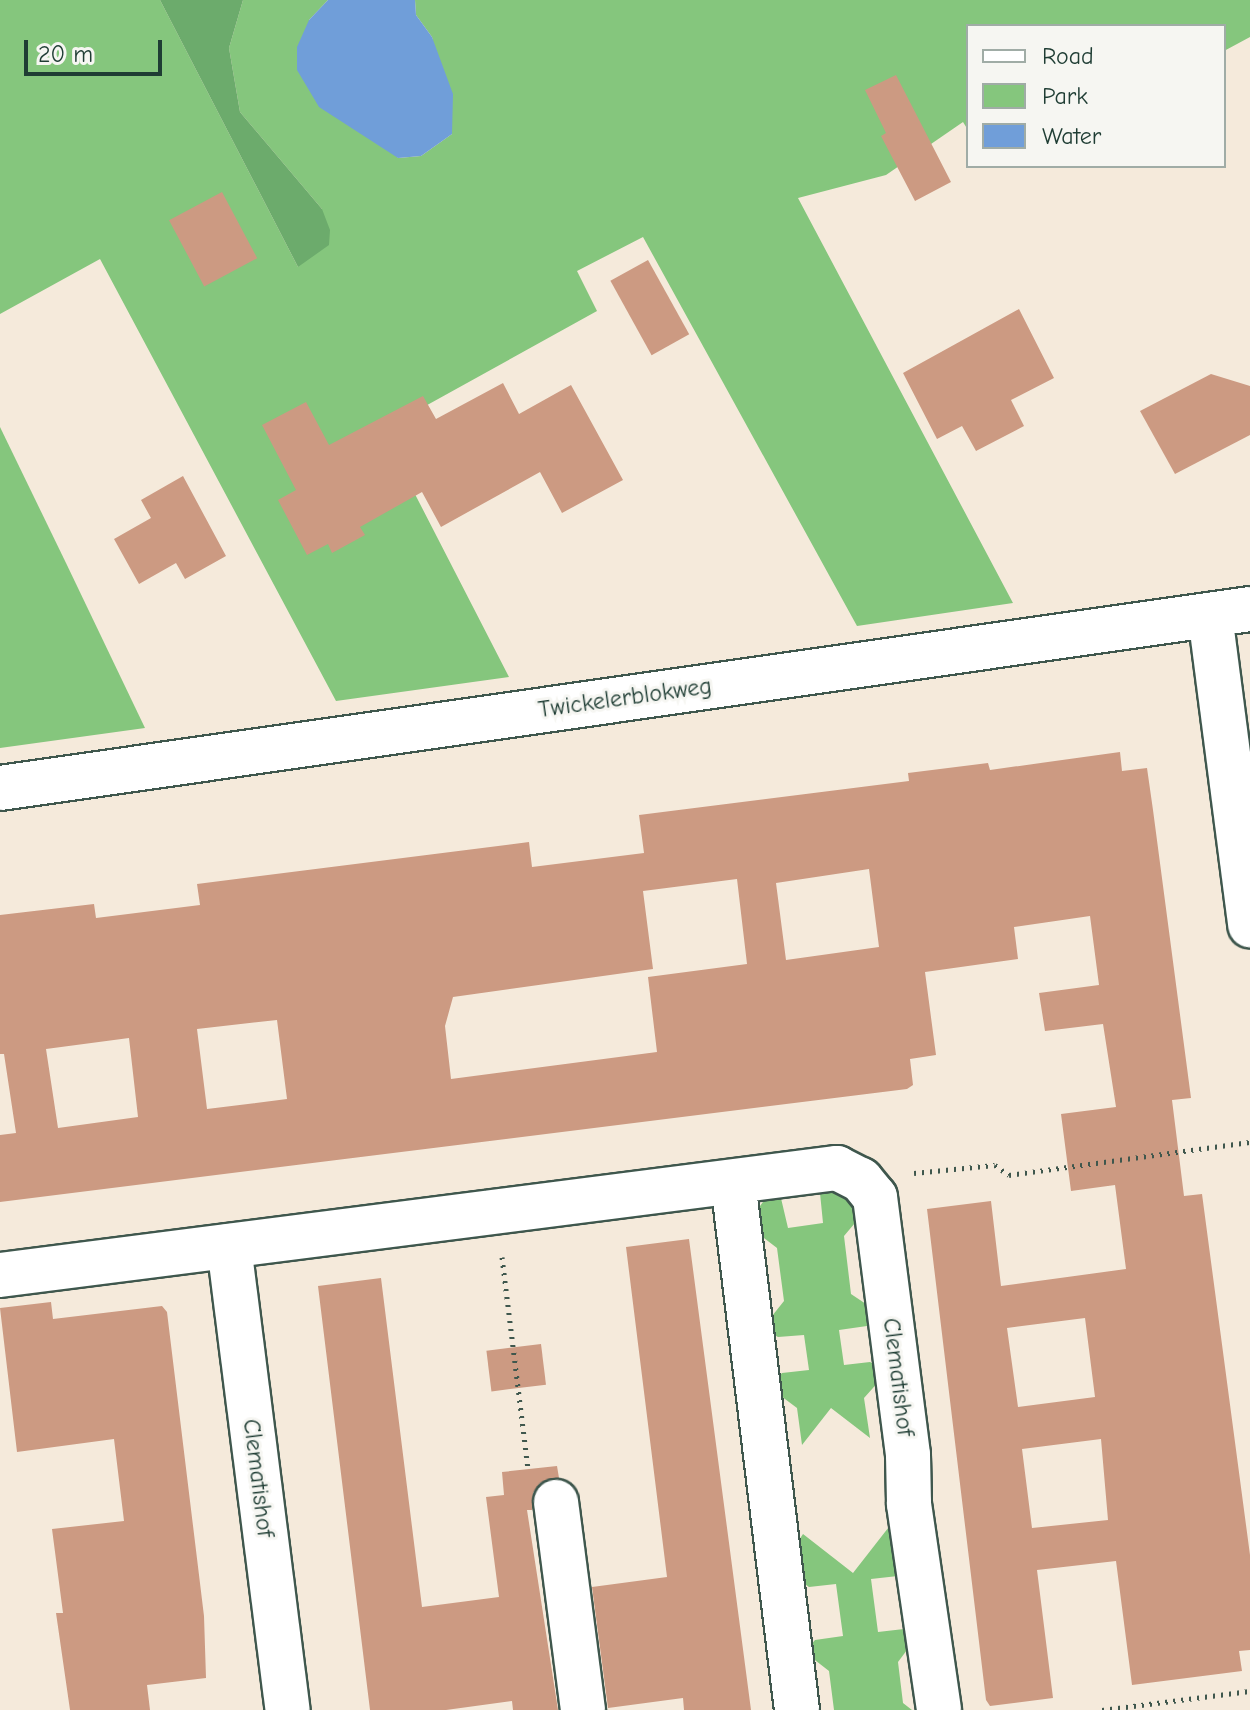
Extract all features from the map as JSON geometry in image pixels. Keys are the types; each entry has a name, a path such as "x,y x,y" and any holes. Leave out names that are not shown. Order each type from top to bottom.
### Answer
{"street":[{"name":"Twickelerblokweg","path":"0,788 1230,612"},
{"path":"1230,612 1250,925"},
{"path":"0,1275 837,1168 861,1180"},
{"name":"Clematishof","path":"861,1180 875,1197 908,1455 909,1504 939,1710"},
{"path":"733,1182 797,1710"},
{"name":"Clematishof","path":"229,1246 288,1710"},
{"path":"556,1502 583,1710"}],"path":[{"path":"861,1180 995,1165 1009,1175 1250,1142"},
{"path":"497,1212 532,1502 556,1502"},
{"path":"1102,1710 1250,1691"}],"green space":[{"path":"0,0 160,0 298,267 322,209 240,112 229,48 243,0 328,0 309,20 398,158 421,156 452,134 432,37 416,15 415,0 1250,0 1250,37 1226,50 1226,24 966,24 966,127 963,122 886,175 798,198 1013,603 857,626 643,237 577,271 597,311 382,430 509,677 336,701 100,259 0,314"},
{"path":"160,0 243,0 229,48 240,112 322,209 330,230 329,245 298,267"},
{"path":"0,427 66,563 145,728 0,748"},
{"path":"840,1186 858,1200 860,1217 844,1236 851,1294 872,1308 873,1319 867,1326 839,1330 844,1365 870,1362 879,1367 881,1379 864,1398 870,1438 831,1408 802,1445 797,1408 777,1393 775,1381 782,1373 809,1370 804,1335 778,1337 769,1332 768,1321 784,1301 777,1248 756,1232 755,1213 768,1195 780,1194 788,1228 823,1223 820,1193"},
{"path":"892,1523 898,1576 871,1579 878,1632 904,1629 912,1634 913,1642 898,1662 903,1703 912,1710 834,1710 829,1671 811,1657 810,1646 815,1640 843,1636 836,1584 809,1587 802,1582 797,1543 803,1534 853,1573"}],"water":[{"path":"328,0 415,0 416,15 432,37 453,94 452,134 421,156 398,158 319,107 297,70 297,47 309,20"}],"building":[{"path":"896,75 951,182 915,201 881,136 886,133 865,90"},
{"path":"222,192 257,258 204,286 169,220"},
{"path":"648,260 689,334 652,355 610,281"},
{"path":"1019,309 1054,378 1011,400 1024,426 976,451 962,426 937,439 903,373"},
{"path":"1211,374 1250,386 1250,435 1175,474 1140,411"},
{"path":"503,383 519,414 571,385 623,480 562,513 540,472 441,527 422,492 360,527 365,535 332,553 328,544 307,555 278,500 296,490 262,425 306,402 329,445 423,396 436,419"},
{"path":"183,476 226,556 185,579 176,563 139,584 114,539 151,518 141,500"},
{"path":"1120,752 1122,771 1147,768 1191,1098 1172,1100 1184,1196 1202,1194 1250,1555 1250,1650 1239,1651 1242,1671 1132,1685 1116,1561 1037,1570 1053,1698 990,1706 986,1700 927,1209 991,1201 1001,1286 1126,1269 1115,1185 1071,1191 1061,1114 1116,1107 1103,1024 1045,1031 1039,993 1099,985 1090,916 1014,927 1018,959 925,972 936,1055 910,1059 913,1085 907,1089 0,1202 0,1135 16,1133 4,1054 0,1054 0,915 94,904 96,918 200,905 197,884 529,842 532,867 644,853 639,815 909,781 908,773 988,763 990,770","holes":["869,869 879,947 786,960 776,883","737,879 747,964 648,977 657,1052 451,1079 445,1026 453,997 653,969 643,891","277,1020 287,1099 207,1109 197,1029","129,1038 138,1117 58,1128 46,1049","1085,1318 1095,1397 1018,1407 1007,1328","1101,1439 1108,1520 1032,1528 1022,1449"]},
{"path":"689,1239 751,1710 684,1710 683,1698 608,1708 592,1587 667,1577 626,1247"},
{"path":"381,1278 422,1607 499,1597 486,1497 504,1495 502,1472 557,1466 559,1478 540,1483 533,1493 532,1510 527,1510 558,1710 513,1710 512,1701 446,1710 370,1710 318,1286"},
{"path":"51,1302 53,1319 162,1306 167,1312 204,1616 206,1678 147,1685 150,1710 70,1710 56,1613 63,1613 52,1529 124,1521 114,1439 17,1452 0,1308"},
{"path":"541,1344 546,1385 491,1391 486,1351"}]}
